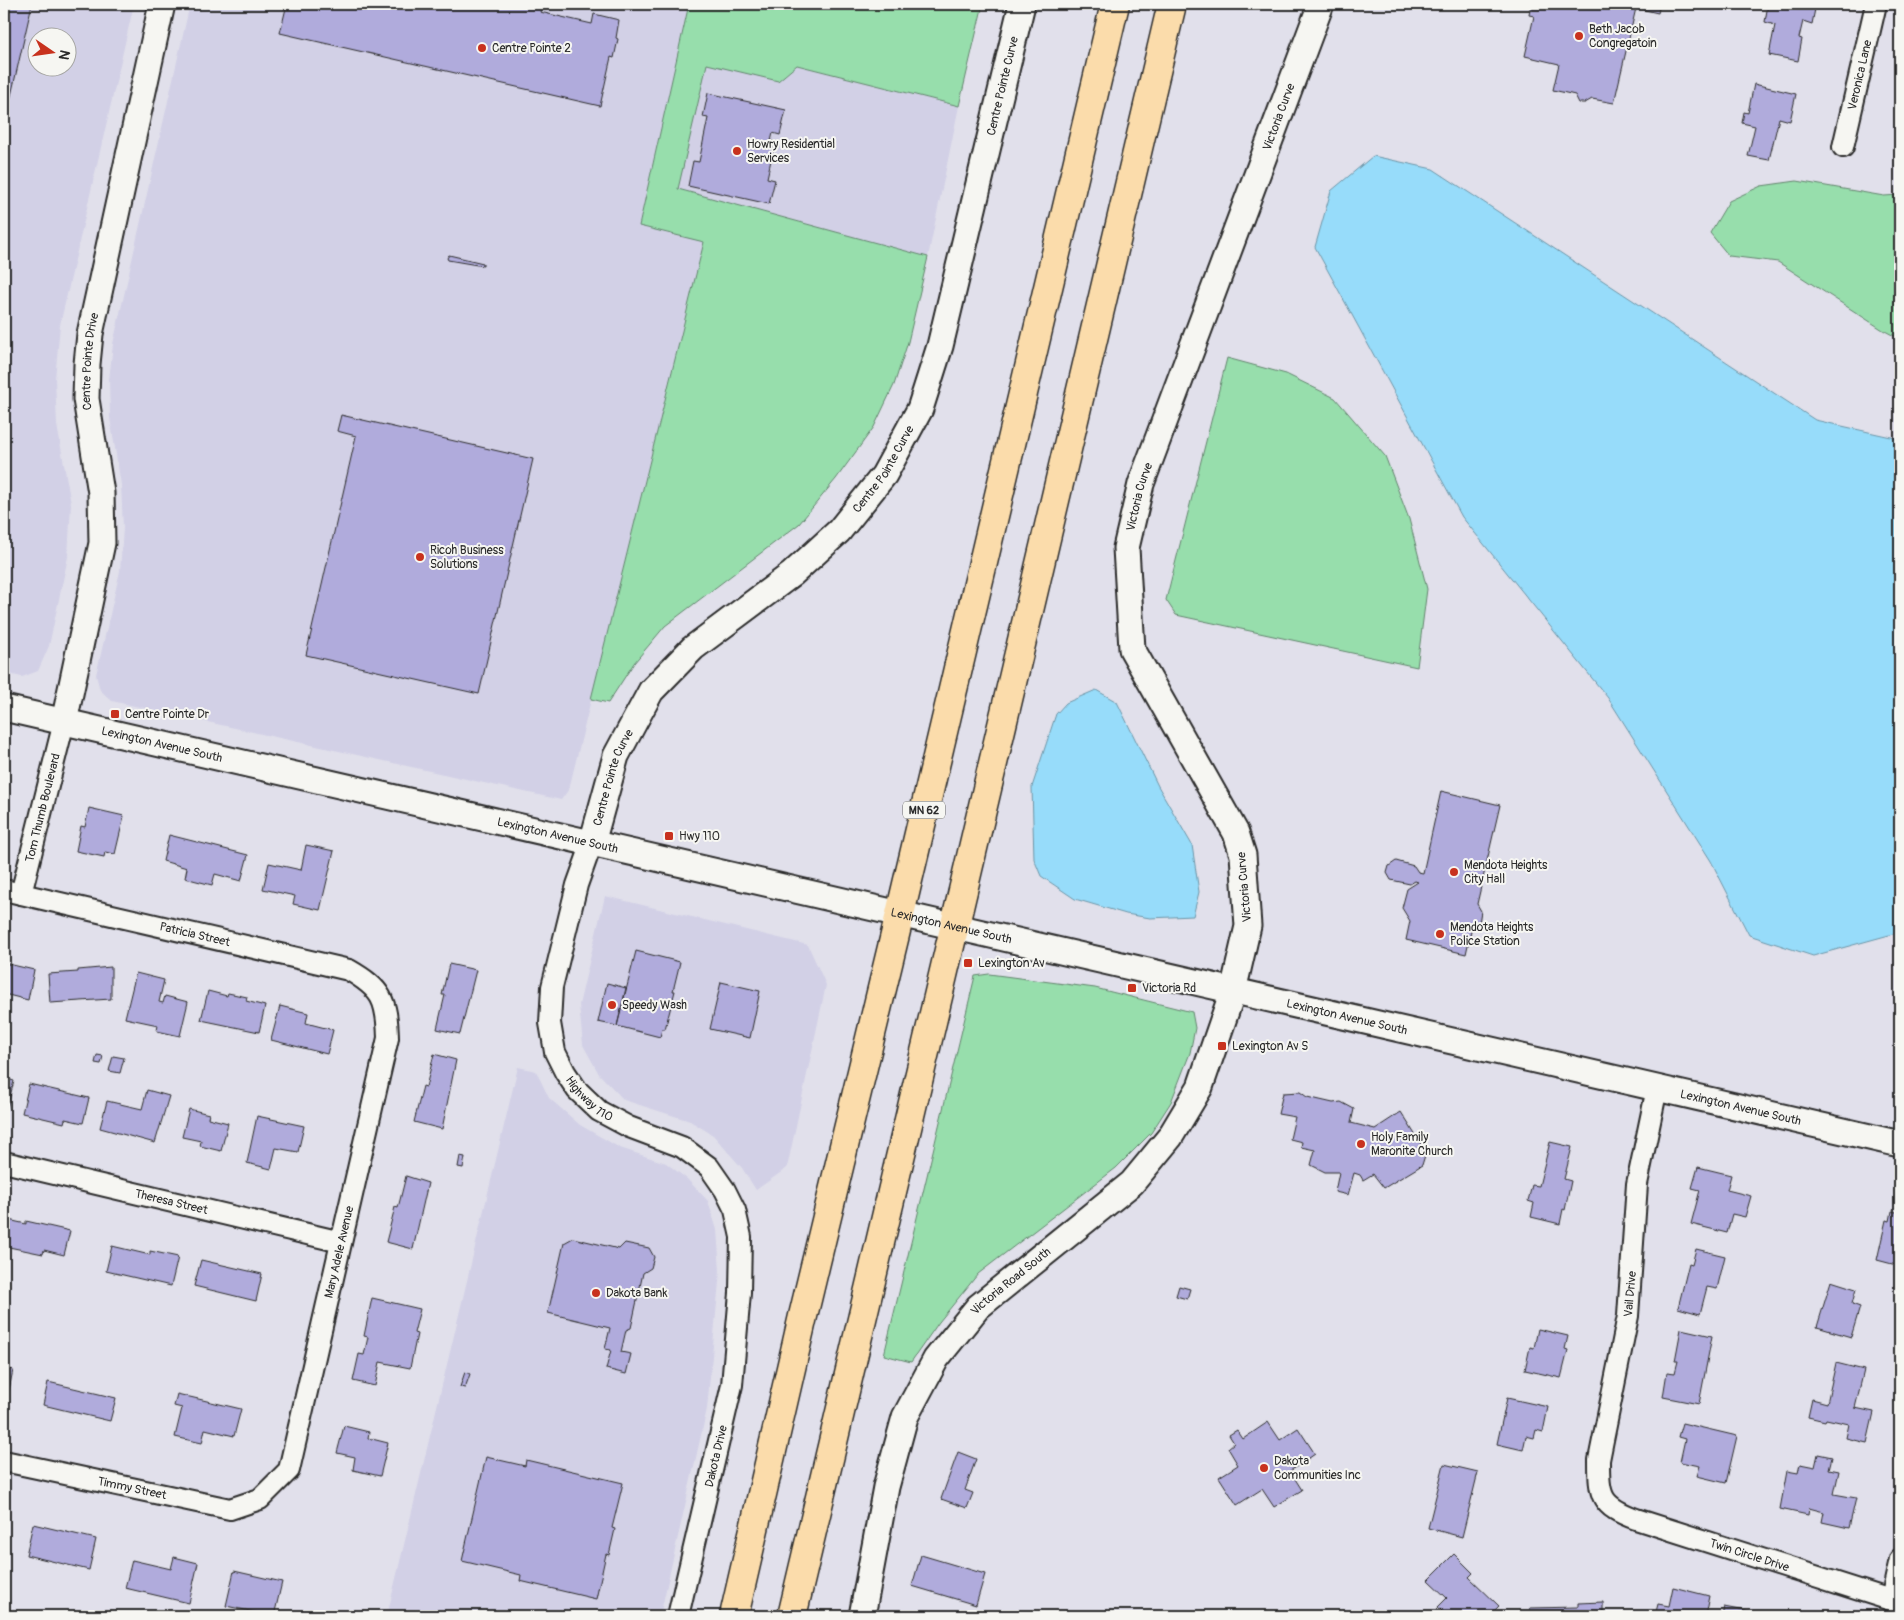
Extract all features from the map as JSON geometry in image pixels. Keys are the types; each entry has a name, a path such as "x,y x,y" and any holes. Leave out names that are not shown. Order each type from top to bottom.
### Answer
{"highway":[{"name":"MN 62","path":"734,1616 802,1316 900,914 1115,4"},
{"path":"792,1616 1172,4"}],"street":[{"name":"Centre Pointe Drive","path":"64,722 102,543 100,493 86,399 90,334 162,4"},
{"name":"Centre Pointe Curve","path":"592,843 616,756 651,691 693,648 792,574 839,531 884,476 920,409 940,346 1022,4"},
{"name":"Victoria Curve","path":"1233,991 1248,926 1243,855 1236,832 1132,649 1126,548 1141,484 1321,4"},
{"name":"Veronica Lane","path":"1843,146 1876,4"},
{"name":"Lexington Avenue South","path":"4,708 1900,1144"},
{"name":"Tom Thumb Boulevard","path":"12,892 64,722"},
{"name":"Highway 110","path":"592,843 577,885 552,987 550,1023 555,1052 565,1072 578,1090 599,1111 629,1127 682,1147 709,1167 725,1190 735,1210 741,1237 740,1293"},
{"name":"Patricia Street","path":"12,892 349,970 366,979 379,994"},
{"name":"Victoria Road South","path":"862,1616 886,1488 904,1418 936,1359 978,1307 1132,1183 1170,1137 1200,1087 1233,991"},
{"name":"Mary Adele Avenue","path":"260,1499 289,1470 388,1038 387,1012 379,994"},
{"name":"Vail Drive","path":"1603,1498 1599,1483 1599,1460 1628,1316 1637,1184 1657,1088"},
{"name":"Theresa Street","path":"4,1162 341,1242"},
{"name":"Dakota Drive","path":"678,1616 732,1385 740,1293"},
{"name":"Timmy Street","path":"4,1461 230,1509 260,1499"},
{"name":"Twin Circle Drive","path":"1603,1498 1619,1512 1636,1519 1896,1602"},
{"path":"1896,1602 1900,1559"}],"shaded area":[{"path":"4,4 134,4 60,325 55,379 57,425 71,504 68,557 49,646 38,671 22,677 4,673"},
{"path":"190,4 689,4 639,226 704,241 569,789 561,800 112,701 100,690 96,675 120,571 123,528 121,485 110,418 109,380 113,344"},
{"path":"707,63 778,81 797,65 959,106 928,257 677,189"},
{"path":"605,896 808,945 826,985 787,1168 756,1190 742,1168 713,1135 690,1121 624,1100 599,1074 583,1045 579,1005"},
{"path":"518,1067 536,1071 549,1098 580,1125 620,1148 666,1163 687,1179 708,1201 717,1230 720,1271 707,1409 660,1616 387,1616"}],"green space":[{"path":"689,4 983,4 959,106 797,65 778,81 707,64 678,189 928,257 908,342 894,385 874,427 836,479 799,524 665,626 634,663 608,703 591,699 704,242 639,226"},
{"path":"1797,181 1884,196 1900,195 1900,339 1778,262 1729,256 1710,233 1729,201 1761,186"},
{"path":"1227,358 1286,374 1335,398 1385,456 1409,519 1427,589 1417,667 1176,615 1166,600"},
{"path":"989,974 1095,988 1192,1012 1195,1028 1190,1053 1171,1102 1151,1133 1116,1168 978,1274 939,1322 911,1362 884,1355 975,976"}],"water":[{"path":"1373,156 1433,169 1815,420 1900,439 1900,932 1813,956 1749,935 1711,861 1608,698 1462,517 1315,247 1331,191"},
{"path":"1096,690 1117,702 1158,786 1192,845 1199,892 1193,916 1150,918 1126,914 1075,899 1041,876 1034,859 1032,787 1056,714 1066,703"}],"building":[{"path":"4,4 32,4 5,122 4,122"},
{"name":"Centre Pointe 2","path":"287,4 542,4 540,12 592,24 594,14 619,20 616,38 618,39 614,58 611,57 600,106 280,33"},
{"name":"Beth Jacob Congregatoin","path":"1531,4 1660,4 1658,13 1636,8 1614,103 1592,99 1585,103 1579,103 1575,95 1553,90 1559,64 1525,56 1534,16 1529,15"},
{"path":"1768,4 1816,4 1812,24 1803,21 1799,38 1802,39 1798,61 1769,55 1775,25 1765,22"},
{"path":"1754,84 1796,94 1790,121 1779,118 1769,160 1748,156 1755,126 1742,123 1744,112 1748,113"},
{"name":"Howry Residential Services","path":"708,93 786,110 780,135 773,133 771,141 775,142 767,178 775,180 769,204 688,186 693,161 699,162 708,118 703,117"},
{"path":"449,255 483,263 483,266 448,260"},
{"name":"Ricoh Business Solutions","path":"341,415 533,459 479,694 306,655 356,436 337,431"},
{"name":"Mendota Heights City Hall","path":"1441,791 1500,805 1477,904 1481,911 1479,923 1472,927 1466,954 1406,940 1410,921 1402,908 1407,889 1418,882 1415,881 1410,884 1391,880 1387,873 1389,866 1396,861 1414,866 1418,872 1423,873"},
{"path":"89,808 124,816 115,854 105,852 104,857 76,851 81,826 85,827"},
{"path":"169,835 248,855 241,881 215,874 212,885 185,878 187,868 163,861"},
{"path":"306,845 334,851 320,910 293,904 295,896 263,889 269,863 301,870"},
{"path":"636,951 680,962 665,1029 662,1029 660,1037 617,1026"},
{"path":"4,963 34,970 28,1000 4,994"},
{"path":"449,964 476,970 460,1034 437,1029 445,995 442,995"},
{"path":"111,967 111,999 50,1003 48,974"},
{"path":"136,973 164,980 159,1002 163,1003 165,996 188,1002 180,1036 157,1031 158,1025 125,1018"},
{"path":"721,982 760,991 750,1038 710,1029"},
{"name":"Speedy Wash","path":"607,983 626,988 617,1026 598,1022"},
{"path":"208,991 227,996 228,993 247,997 246,1001 265,1006 259,1032 201,1020"},
{"path":"280,1006 308,1013 306,1023 333,1030 327,1054 271,1040"},
{"path":"434,1054 456,1060 442,1129 414,1122 423,1086 426,1087"},
{"path":"97,1055 103,1056 101,1064 95,1063"},
{"path":"113,1056 124,1058 120,1073 109,1071"},
{"path":"4,1078 14,1081 7,1108 4,1108"},
{"path":"29,1084 89,1098 83,1123 65,1119 64,1123 22,1113"},
{"path":"147,1090 169,1096 155,1143 100,1128 107,1101 142,1109"},
{"name":"Holy Family Maronite Church","path":"1300,1092 1307,1097 1333,1103 1341,1102 1354,1109 1351,1123 1375,1129 1401,1112 1426,1152 1422,1165 1384,1188 1373,1174 1363,1180 1360,1175 1354,1173 1348,1195 1335,1192 1339,1172 1325,1172 1311,1165 1315,1150 1301,1147 1302,1142 1290,1139 1295,1117 1278,1114 1283,1093"},
{"path":"189,1109 209,1114 208,1118 228,1123 221,1151 200,1146 201,1141 182,1137"},
{"path":"257,1116 304,1126 298,1152 276,1148 271,1169 247,1163"},
{"path":"1550,1142 1572,1147 1564,1179 1571,1181 1560,1224 1531,1217 1534,1203 1528,1201 1532,1185 1539,1186"},
{"path":"460,1156 465,1157 463,1168 458,1167"},
{"path":"1698,1167 1731,1175 1727,1190 1751,1196 1745,1217 1732,1214 1727,1233 1691,1224 1700,1190 1692,1188"},
{"path":"406,1176 428,1183 413,1249 386,1242 395,1207 398,1208"},
{"path":"1892,1211 1900,1213 1900,1266 1877,1260 1886,1220 1890,1221"},
{"path":"4,1219 26,1224 26,1221 70,1231 64,1255 44,1250 43,1254 4,1246"},
{"name":"Dakota Bank","path":"573,1238 619,1249 625,1243 649,1248 654,1257 651,1268 643,1273 631,1328 626,1330 621,1352 631,1354 626,1374 606,1369 611,1350 605,1349 610,1328 548,1313 564,1243"},
{"path":"112,1246 150,1255 150,1251 178,1257 171,1286 106,1271"},
{"path":"1696,1249 1725,1256 1717,1289 1707,1287 1700,1314 1678,1308 1689,1263 1692,1264"},
{"path":"201,1260 262,1274 256,1301 194,1286"},
{"path":"1831,1281 1856,1289 1852,1304 1860,1307 1851,1337 1817,1327"},
{"path":"1179,1286 1190,1289 1187,1299 1176,1296"},
{"path":"372,1298 420,1309 414,1333 417,1334 410,1368 380,1362 375,1386 353,1381 359,1354 364,1355 368,1337 364,1336"},
{"path":"1538,1329 1568,1336 1565,1349 1568,1350 1561,1378 1525,1370 1530,1347 1534,1348"},
{"path":"1681,1329 1712,1336 1699,1404 1663,1397 1667,1372 1675,1373 1678,1361 1675,1361"},
{"path":"1836,1363 1864,1370 1855,1408 1874,1412 1867,1443 1846,1438 1849,1424 1808,1417 1812,1399 1827,1403"},
{"path":"4,1368 13,1370 7,1400 4,1399"},
{"path":"465,1372 470,1374 465,1388 460,1387"},
{"path":"48,1382 116,1398 110,1421 43,1405"},
{"path":"177,1394 241,1409 234,1436 205,1429 202,1443 175,1437 182,1408 174,1406"},
{"path":"1507,1398 1548,1407 1543,1432 1536,1430 1534,1438 1526,1436 1523,1450 1497,1444"},
{"name":"Dakota Communities Inc","path":"1268,1422 1280,1440 1298,1428 1315,1454 1290,1471 1302,1490 1274,1507 1262,1489 1237,1505 1219,1477 1238,1465 1228,1448 1234,1443 1229,1435 1237,1430 1243,1439"},
{"path":"1682,1423 1737,1436 1726,1483 1697,1476 1700,1466 1680,1462 1685,1439 1678,1437"},
{"path":"344,1426 369,1432 368,1438 388,1443 380,1476 353,1470 355,1457 337,1453"},
{"path":"958,1452 976,1459 965,1490 973,1493 967,1508 941,1499"},
{"path":"1818,1454 1832,1457 1829,1469 1839,1471 1834,1494 1856,1498 1849,1528 1822,1522 1824,1512 1809,1508 1808,1515 1780,1509 1787,1471 1798,1473 1800,1464 1815,1467"},
{"path":"486,1457 525,1466 526,1460 623,1483 612,1528 615,1529 609,1555 606,1554 596,1599 520,1581 521,1575 462,1561"},
{"path":"1444,1464 1478,1472 1462,1537 1428,1528"},
{"path":"33,1524 96,1539 89,1570 26,1555"},
{"path":"1454,1554 1473,1573 1469,1577 1499,1606 1489,1616 1464,1616 1461,1613 1459,1616 1447,1616 1438,1607 1447,1598 1428,1580"},
{"path":"921,1555 985,1574 976,1605 912,1586"},
{"path":"174,1557 198,1563 189,1603 125,1588 132,1560 171,1569"},
{"path":"234,1571 282,1582 274,1616 226,1606"},
{"path":"1673,1587 1709,1596 1705,1616 1655,1616 1658,1604 1669,1606"},
{"path":"1603,1602 1603,1616 1530,1616 1530,1608 1578,1607 1578,1603"},
{"path":"1724,1607 1771,1616 1722,1616"}],"place":[{"name":"Beth Jacob Congregatoin","path":"1579,36"},
{"name":"Centre Pointe 2","path":"482,48"},
{"name":"Howry Residential Services","path":"737,151"},
{"name":"Ricoh Business Solutions","path":"420,557"},
{"name":"Centre Pointe Dr","path":"115,714"},
{"name":"Hwy 110","path":"669,836"},
{"name":"Mendota Heights City Hall","path":"1454,872"},
{"name":"Mendota Heights Police Station","path":"1440,934"},
{"name":"Lexington Av","path":"968,963"},
{"name":"Victoria Rd","path":"1132,988"},
{"name":"Speedy Wash","path":"612,1005"},
{"name":"Lexington Av S","path":"1222,1046"},
{"name":"Holy Family Maronite Church","path":"1361,1144"},
{"name":"Dakota Bank","path":"596,1293"},
{"name":"Dakota Communities Inc","path":"1264,1468"}]}
